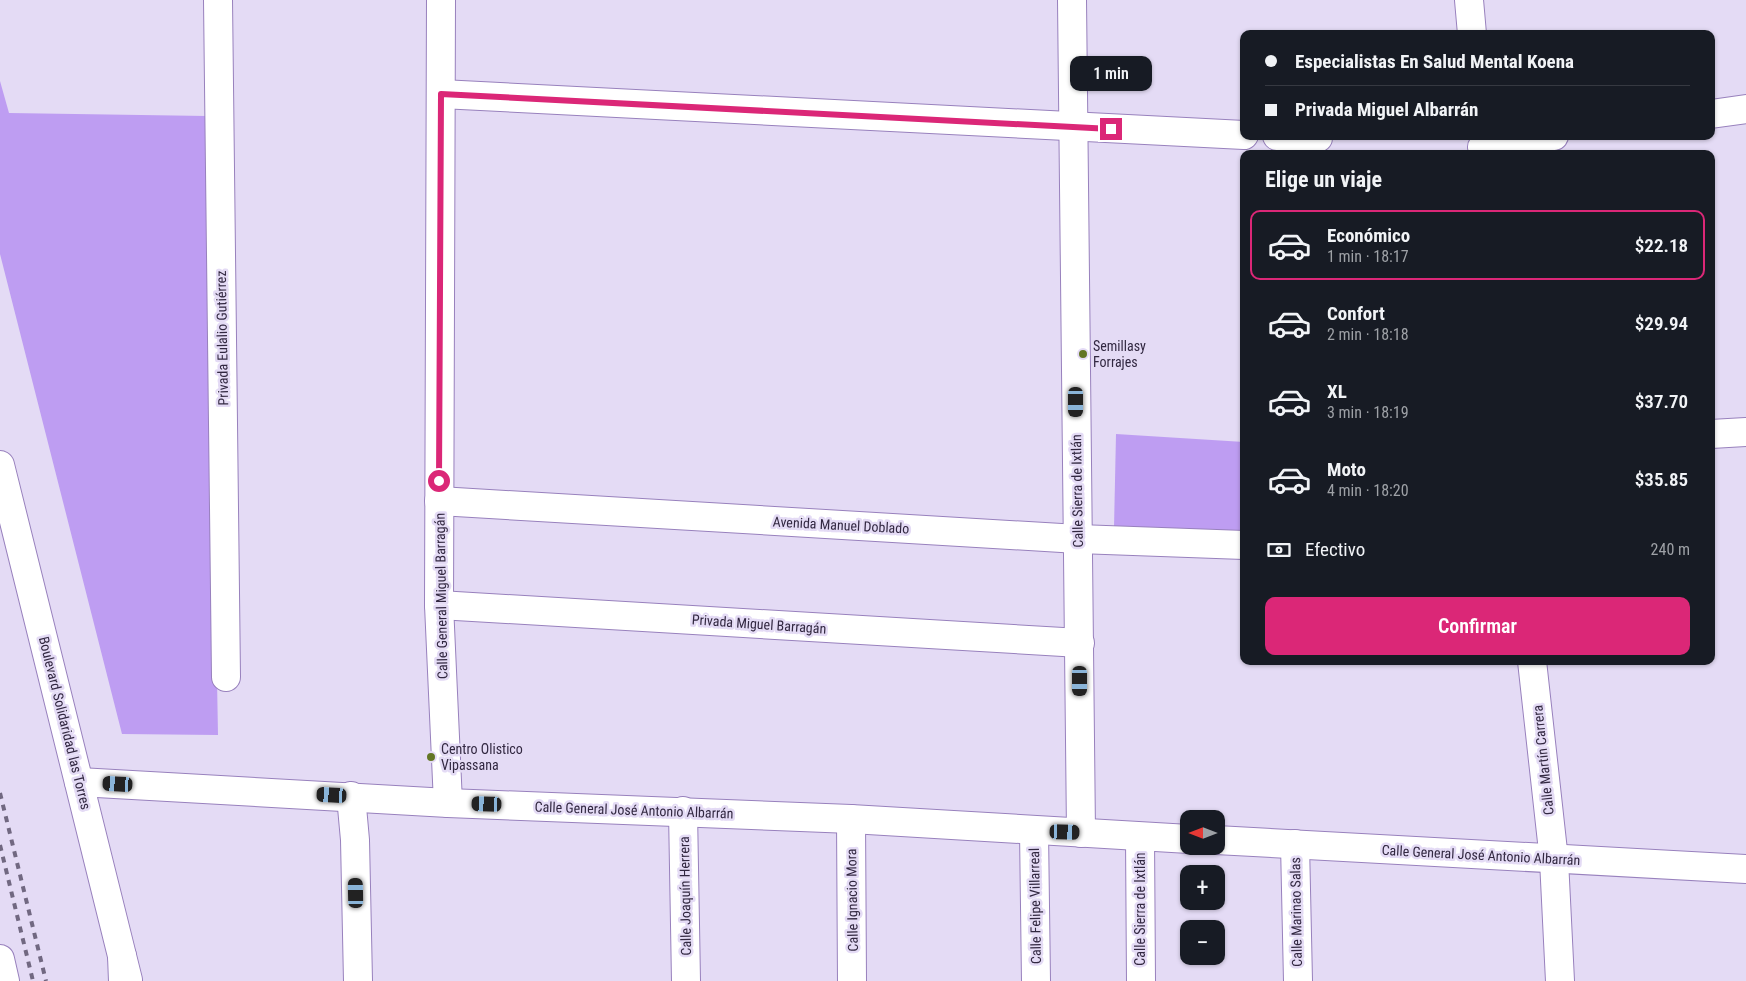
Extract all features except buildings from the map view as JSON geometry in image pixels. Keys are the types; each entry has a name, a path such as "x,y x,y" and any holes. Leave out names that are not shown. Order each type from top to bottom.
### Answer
{"main road":[{"name":"Privada Eulalio Gutiérrez","path":"218,0 226,677"},
{"name":"Calle General Miguel Barragán","path":"442,0 439,605 448,802"},
{"name":"Calle Sierra de Ixtlán","path":"1072,0 1081,832"},
{"path":"1469,0 1472,30"},
{"path":"441,94 1240,135"},
{"path":"1715,113 1746,109"},
{"path":"1482,146 1525,140"},
{"path":"1715,434 1746,432"},
{"name":"Boulevard Solidaridad las Torres","path":"0,465 80,782 125,973"},
{"name":"Avenida Manuel Doblado","path":"439,501 1078,539 1240,545"},
{"name":"Privada Miguel Barragán","path":"439,605 1080,643"},
{"name":"Calle Martín Carrera","path":"1532,665 1554,860 1560,981"},
{"name":"Calle General José Antonio Albarrán","path":"80,782 448,802 851,819 1180,839"},
{"path":"351,796 355,840 358,981"},
{"name":"Calle Joaquín Herrera","path":"683,811 686,981"},
{"name":"Calle Ignacio Mora","path":"851,819 852,981"},
{"name":"Calle Felipe Villarreal","path":"1034,831 1036,981"},
{"name":"Calle Sierra de Ixtlán","path":"1140,837 1141,981"},
{"name":"Calle General José Antonio Albarrán","path":"1225,840 1554,860 1746,869"},
{"name":"Calle Marinao Salas","path":"1295,844 1298,981"},
{"path":"0,959 5,981"}],"shaded area":[{"path":"0,81 9,113 207,116 218,735 122,734 0,254"},
{"path":"1116,434 1240,442 1240,535 1114,528"}],"railway":[{"path":"0,793 46,981"},
{"path":"0,845 33,981"}],"place":[{"name":"Semillasy Forrajes","path":"1083,354"},
{"name":"Centro Olistico Vipassana","path":"431,757"}],"route":[{"path":"439,481 441,94 1111,129"}]}
